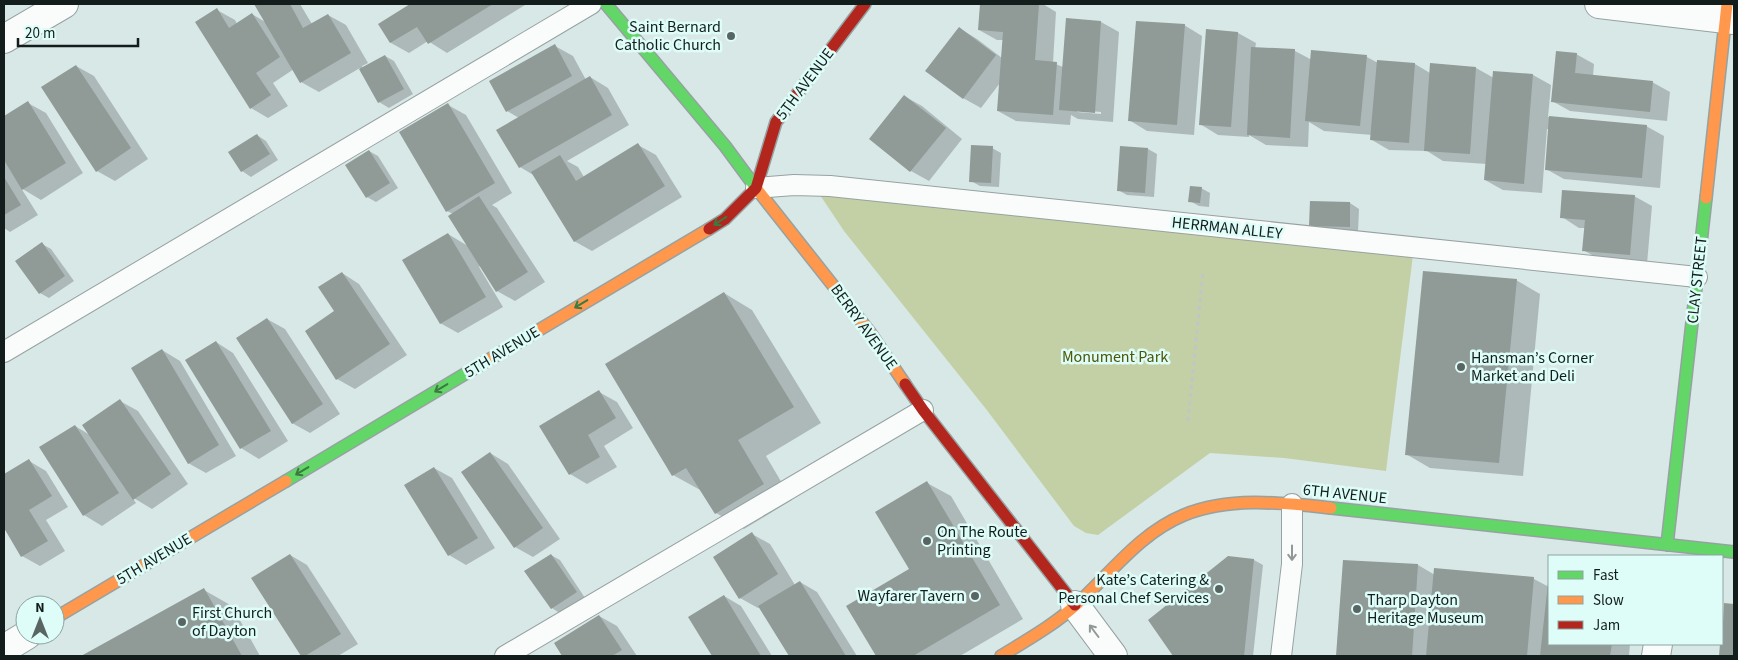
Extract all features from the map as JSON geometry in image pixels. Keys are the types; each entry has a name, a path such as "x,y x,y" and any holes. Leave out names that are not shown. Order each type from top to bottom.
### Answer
{"street":[{"path":"4,39 64,4"},
{"name":"BERRY AVENUE","path":"606,4 725,146 756,188 870,331 923,410 1114,656"},
{"name":"5TH AVENUE","path":"65,612 725,219 756,188 776,122 865,4"},
{"path":"1606,4 1729,15"},
{"name":"CLAY STREET","path":"1666,551 1729,15"},
{"name":"6TH AVENUE","path":"1001,656 1045,629 1075,605 1149,533 1174,519 1205,508 1248,503 1292,504 1666,551 1734,552"},
{"path":"4,649 15,642"}],"lane":[{"path":"4,352 591,4"},
{"name":"HERRMAN ALLEY","path":"756,188 794,185 830,186 1697,277"},
{"path":"505,656 923,410"},
{"path":"1280,656 1292,564 1292,504"}],"path":[{"path":"1188,421 1203,271"}],"green space":[{"name":"Monument Park","path":"818,192 1413,255 1386,471 1284,458 1210,453 1098,535 1086,533 1074,526 986,409 844,231"}],"building":[{"path":"254,4 290,4 303,28 328,14 351,53 300,83"},
{"path":"410,4 493,4 428,44 417,27 390,43 378,24"},
{"path":"980,4 1039,4 1035,60 1057,62 1053,115 997,111 1003,32 978,30"},
{"path":"217,8 229,28 252,13 280,57 256,73 271,95 250,109 195,22"},
{"path":"1066,18 1101,21 1095,113 1059,110"},
{"path":"1136,21 1185,24 1177,125 1128,121"},
{"path":"959,27 996,55 963,99 925,71"},
{"path":"1206,29 1238,32 1231,127 1199,125"},
{"path":"555,44 572,76 506,112 489,81"},
{"path":"1251,47 1295,49 1290,138 1247,135"},
{"path":"1311,50 1367,55 1360,126 1305,121"},
{"path":"1556,51 1577,53 1575,73 1653,81 1650,112 1551,102"},
{"path":"385,55 404,89 378,103 359,69"},
{"path":"1377,60 1415,63 1409,143 1370,140"},
{"path":"1430,63 1476,67 1470,154 1424,151"},
{"path":"76,65 131,148 96,172 41,87"},
{"path":"1493,71 1533,74 1524,184 1484,180"},
{"path":"590,76 612,115 519,168 496,130"},
{"path":"904,95 946,128 910,172 869,139"},
{"path":"28,101 66,163 22,190 4,160 4,116"},
{"path":"448,103 495,183 446,212 399,132"},
{"path":"1549,116 1647,125 1642,178 1545,170"},
{"path":"257,134 270,154 241,172 228,152"},
{"path":"638,143 665,186 574,242 531,172 560,155 576,181"},
{"path":"971,145 993,146 991,183 969,182"},
{"path":"1120,146 1148,148 1145,193 1117,191"},
{"path":"369,150 390,183 366,198 345,165"},
{"path":"4,177 21,205 4,215"},
{"path":"1190,186 1202,187 1200,203 1188,202"},
{"path":"1562,190 1635,195 1630,255 1582,251 1585,220 1560,218"},
{"path":"479,196 528,272 496,292 448,216"},
{"path":"1310,201 1350,202 1350,227 1309,226"},
{"path":"448,233 486,297 440,324 402,260"},
{"path":"42,242 65,276 39,294 15,261"},
{"name":"Hansman’s Corner Market and Deli","path":"1423,271 1517,279 1499,463 1405,455"},
{"path":"342,272 390,344 336,380 305,331 334,311 318,287"},
{"path":"724,292 794,407 738,440 764,484 715,514 686,468 672,476 605,364"},
{"path":"267,318 323,404 292,424 236,338"},
{"path":"216,341 271,431 240,449 185,360"},
{"path":"162,349 219,445 188,464 131,368"},
{"path":"599,390 616,418 588,435 600,457 569,475 539,426"},
{"path":"120,399 171,474 133,500 82,425"},
{"path":"75,425 119,493 83,516 39,447"},
{"path":"490,452 543,528 514,548 461,472"},
{"path":"29,459 52,496 29,510 48,541 21,557 4,528 4,474"},
{"path":"434,467 478,538 448,556 404,485"},
{"name":"On The Route Printing","path":"927,481 1000,605 913,656 876,656 846,606 909,569 875,512"},
{"path":"752,532 778,574 739,599 713,557"},
{"path":"290,554 341,634 305,656 301,656 251,578"},
{"path":"551,554 577,592 551,609 524,571"},
{"name":"Kate’s Catering & Personal Chef Services","path":"1228,556 1254,559 1244,656 1173,656 1148,620"},
{"path":"1343,560 1418,564 1412,656 1336,656"},
{"path":"1434,568 1534,577 1527,656 1426,656"},
{"path":"800,581 846,656 789,656 758,606"},
{"path":"1548,583 1548,645 1612,645 1610,656 1540,656"},
{"name":"First Church of Dayton","path":"204,588 242,656 81,656"},
{"path":"724,595 761,656 712,656 688,617"},
{"path":"1724,603 1734,604 1734,656 1719,656 1720,645 1723,645"},
{"path":"599,615 622,650 612,656 562,656 554,643"}],"traffic: fast":[{"path":"606,4 725,146 756,188"},
{"path":"1667,545 1706,198"},
{"path":"286,481 485,362"},
{"path":"1331,508 1734,552"}],"traffic: slow":[{"path":"1706,198 1727,4"},
{"path":"756,188 869,331 905,384"},
{"path":"485,362 709,229"},
{"path":"65,612 286,481"},
{"path":"1001,656 1059,619 1140,543 1168,523 1184,515 1220,505 1257,502 1331,508"}],"traffic: jam":[{"path":"709,229 725,219 756,188 776,122 865,4"},
{"path":"905,384 923,410 1075,605"}],"place":[{"name":"Saint Bernard Catholic Church","path":"731,36"},
{"name":"Hansman’s Corner Market and Deli","path":"1461,367"},
{"name":"On The Route Printing","path":"927,541"},
{"name":"Kate’s Catering & Personal Chef Services","path":"1219,589"},
{"name":"Wayfarer Tavern","path":"975,596"},
{"name":"Tharp Dayton Heritage Museum","path":"1357,609"},
{"name":"First Church of Dayton","path":"182,622"}]}
